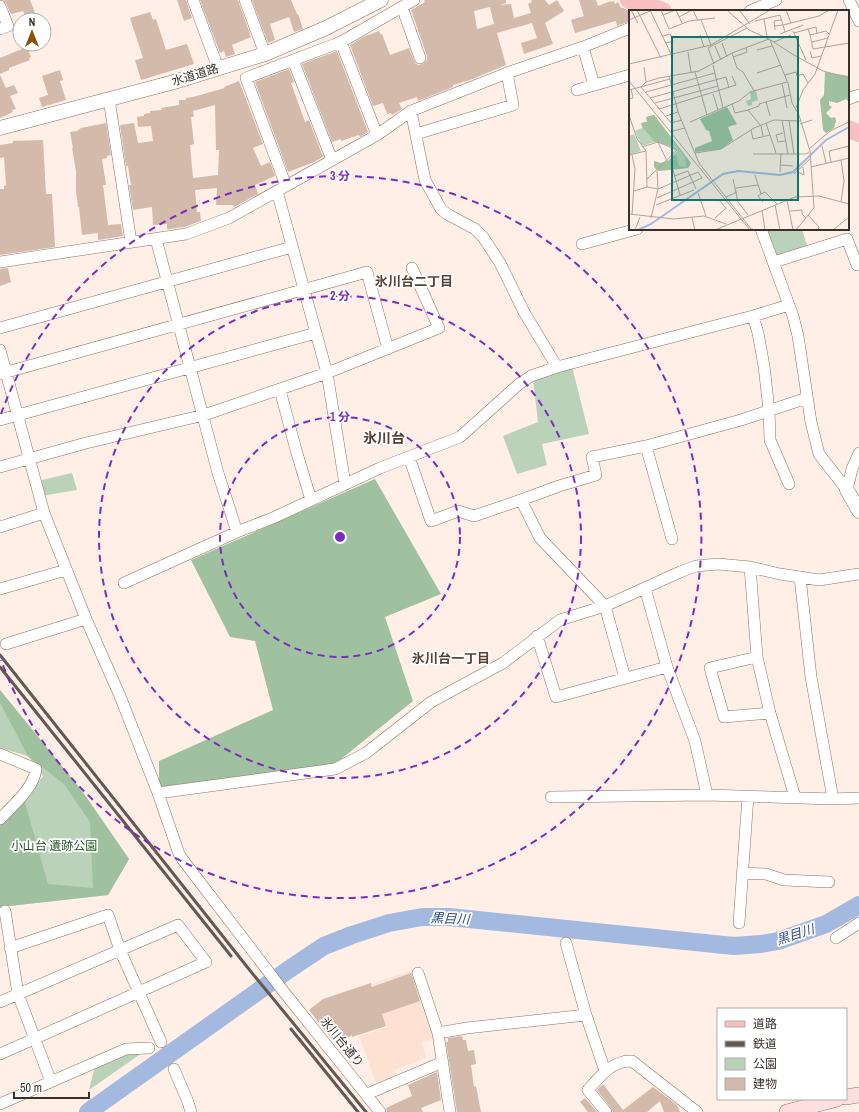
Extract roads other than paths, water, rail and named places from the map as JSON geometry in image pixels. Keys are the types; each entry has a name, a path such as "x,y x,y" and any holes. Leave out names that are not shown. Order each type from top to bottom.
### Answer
{"main road":[{"path":"629,0 646,3 661,10"},
{"path":"849,129 859,133"},
{"path":"847,1097 859,1095"},
{"path":"787,1112 833,1100"}],"street":[{"path":"193,0 218,68"},
{"path":"245,0 265,54"},
{"name":"水道道路","path":"0,128 174,82 265,54 326,28 382,0"},
{"path":"345,484 327,374 292,247 281,188 246,78 341,42 414,0"},
{"path":"752,10 776,0"},
{"path":"849,0 859,21"},
{"path":"0,6 8,26 0,29"},
{"path":"402,7 420,58"},
{"path":"0,262 186,234 206,227 229,218 377,135 411,110 507,73 583,47 629,28"},
{"path":"341,42 377,135"},
{"path":"583,47 594,86"},
{"path":"293,60 332,160"},
{"path":"416,134 513,105 507,73"},
{"path":"577,90 629,76"},
{"path":"849,99 859,95"},
{"path":"109,99 131,242"},
{"path":"411,110 425,180 441,208 447,214 474,229 483,237 500,263 524,312 557,367"},
{"path":"582,244 633,230"},
{"path":"761,230 789,305 798,336 811,422 819,454 847,490 859,511"},
{"path":"156,239 204,415 218,473 237,532"},
{"path":"774,262 847,239 857,265 859,264"},
{"path":"0,328 292,247"},
{"path":"0,467 204,415 327,374 439,328 412,268"},
{"path":"3,373 367,272 388,349"},
{"path":"124,583 237,532 275,517 345,484 434,446 460,437 519,384 531,376 557,367 753,316 789,305"},
{"path":"753,316 758,333 764,366 769,410 770,440 788,484"},
{"path":"0,420 316,333"},
{"name":"氷川台通り","path":"0,350 3,373 18,415 44,513 86,619 120,696 183,860 282,989 380,1112"},
{"path":"280,390 311,500"},
{"path":"409,457 431,521 458,511 474,516 559,486 596,475 592,457 646,446 741,420 807,398"},
{"path":"646,446 672,539"},
{"path":"847,490 852,469 859,453"},
{"path":"521,500 540,538 605,606 625,678"},
{"path":"0,527 44,513"},
{"path":"158,793 335,769 366,753 431,702 504,663 537,636 560,620 605,606 696,566 718,564 750,567 819,580 859,574"},
{"path":"750,567 757,657 770,713 795,797"},
{"path":"0,590 66,570"},
{"path":"800,577 810,671 833,799"},
{"path":"645,588 667,667 695,741 707,795"},
{"path":"6,644 86,619"},
{"path":"537,636 556,697 667,667"},
{"path":"757,657 710,668 724,717 770,713"},
{"path":"0,754 36,769 36,775 26,790 0,819"},
{"path":"551,797 707,795 833,799 859,798"},
{"path":"739,923 748,796"},
{"path":"742,873 766,874 784,880 829,882"},
{"path":"5,912 18,994 51,1082"},
{"path":"10,948 108,915 120,950 161,1042"},
{"path":"836,938 859,924"},
{"path":"0,1002 178,925 206,962 0,1054"},
{"path":"566,943 586,1015 605,1071"},
{"path":"418,973 438,1034 450,1112"},
{"path":"438,1034 467,1028 586,1015"},
{"path":"0,1104 126,1048 149,1048"},
{"path":"606,1112 588,1090 605,1071 624,1060 632,1060 697,1112"},
{"path":"367,1094 443,1062"},
{"path":"174,1069 191,1112"}],"waterway":[{"name":"黒目川","path":"88,1112 324,946 389,923 422,917 449,917 734,946 778,941 826,924 859,905"}],"railway":[{"path":"0,655 248,968 366,1112"},
{"path":"0,667 231,956"},
{"path":"291,1029 358,1112"}],"district":[{"name":"氷川台二丁目","path":"414,281"},
{"name":"氷川台","path":"384,438"},
{"name":"氷川台一丁目","path":"451,658"}],"park label":[{"name":"小山台 遺跡公園","path":"54,846"}]}
